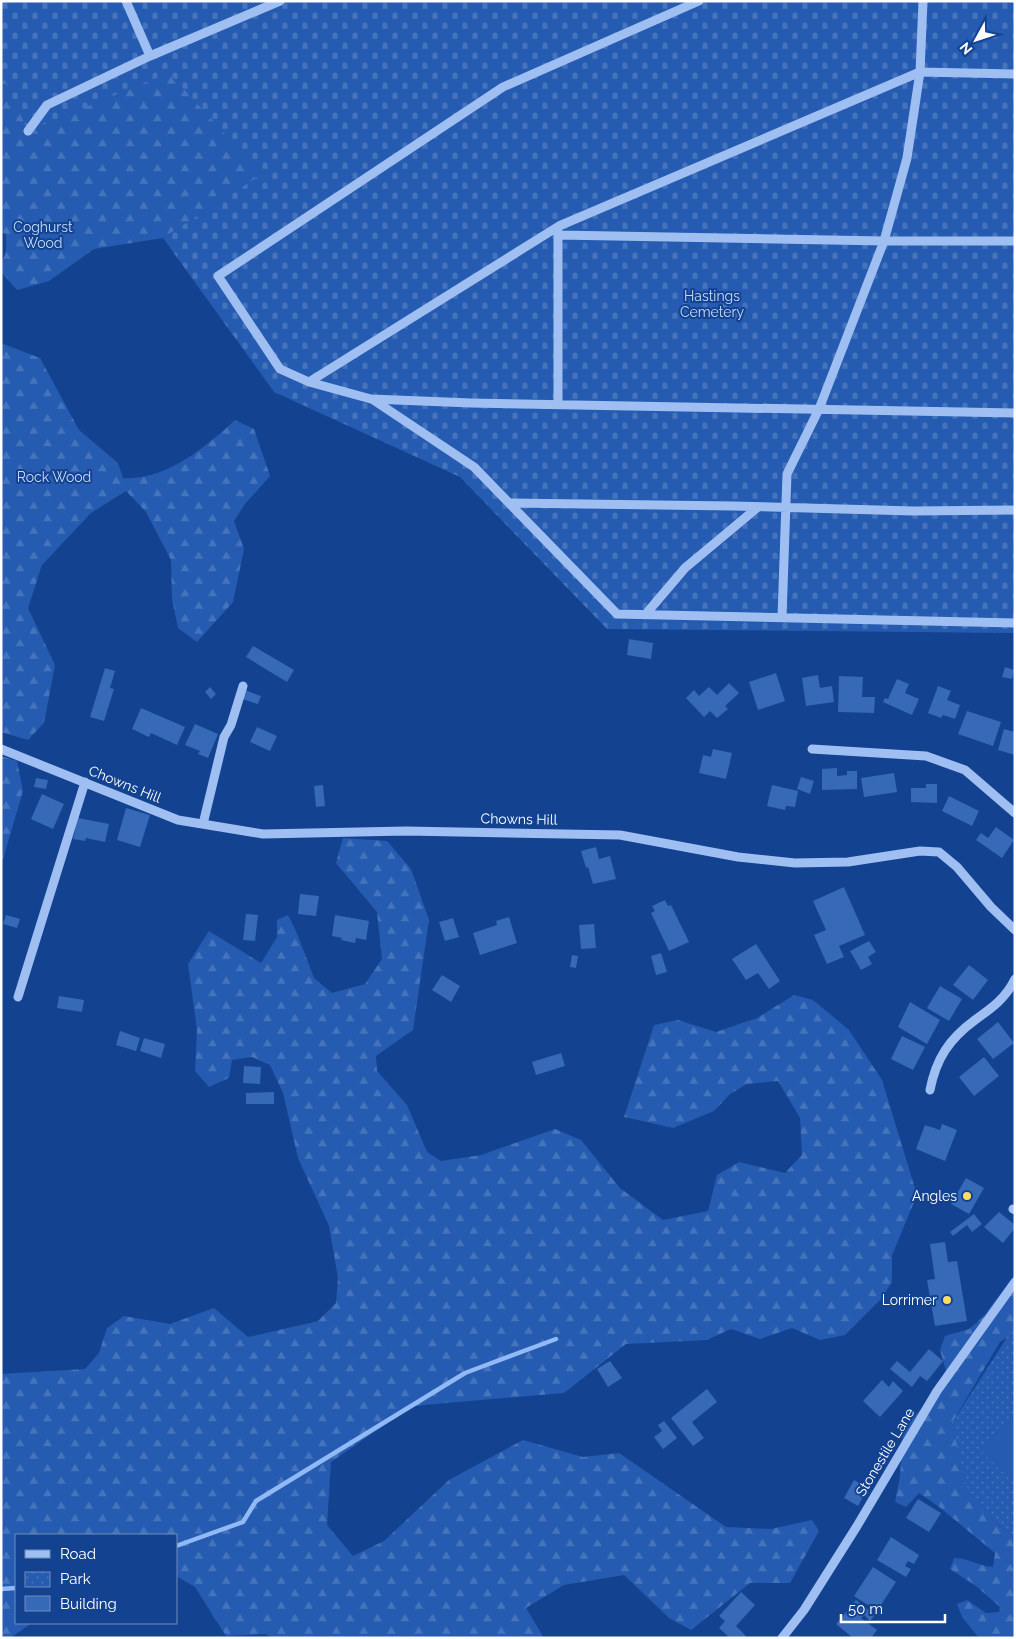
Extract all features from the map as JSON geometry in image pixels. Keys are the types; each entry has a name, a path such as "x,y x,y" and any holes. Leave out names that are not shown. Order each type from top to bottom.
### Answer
{"street":[{"path":"126,1 150,56"},
{"path":"28,131 47,106 150,56 280,1"},
{"path":"699,1 503,87 218,276 280,369 309,382 371,399 650,407 1015,413"},
{"path":"782,617 786,474 819,409 884,241 907,158 920,72 923,1"},
{"path":"309,382 558,231 920,72 1015,74"},
{"path":"558,231 884,241 1015,241"},
{"path":"558,231 558,404"},
{"path":"371,399 474,467 617,614 1015,623"},
{"path":"511,503 1015,510"},
{"path":"645,615 684,568 758,506"},
{"path":"202,824 224,737 231,725 243,686"},
{"name":"Chowns Hill","path":"1,749 178,820 263,834 406,831 620,835 738,858 795,863 848,862 920,850 939,852 957,867 991,907 1015,930"},
{"path":"812,749 926,756 965,770 1015,812"},
{"path":"18,998 85,782"},
{"path":"930,1090 933,1074 940,1056 946,1048 964,1029 1000,1002 1015,978"},
{"name":"Stonestile Lane","path":"782,1638 809,1602 937,1391 1015,1282"}],"green space":[{"name":"Hastings Cemetery","path":"1,1 1015,1 1015,633 607,629 460,477 274,392 163,238 262,174 169,73 28,131 1,72"},
{"name":"Coghurst Wood","path":"1,12 214,42 262,175 163,238 94,249 49,281 17,290 1,272 1,264 6,252 6,234 1,232"},
{"name":"Rock Wood","path":"1,343 40,358 79,430 118,463 123,478 154,474 169,468 198,451 235,420 254,429 270,476 245,504 234,521 244,549 233,602 197,642 178,628 172,599 171,560 146,512 126,491 91,513 42,565 28,608 55,665 44,723 28,740 1,732"},
{"path":"1,756 17,761 23,791 1,866"},
{"path":"343,838 387,841 411,869 429,920 413,1030 376,1056 377,1071 407,1105 427,1152 441,1161 481,1155 555,1129 581,1140 620,1188 663,1220 708,1211 717,1175 739,1162 785,1173 802,1155 800,1118 778,1081 747,1084 730,1094 714,1111 673,1128 624,1117 654,1025 678,1020 716,1032 757,1018 794,995 813,1000 849,1030 882,1080 917,1195 892,1255 892,1282 880,1300 845,1335 820,1340 792,1328 760,1339 731,1329 707,1340 626,1344 564,1393 412,1406 331,1462 327,1525 353,1556 384,1541 449,1480 523,1440 583,1457 619,1453 726,1527 771,1529 812,1520 819,1531 790,1583 750,1583 691,1630 669,1618 624,1575 564,1585 526,1608 544,1638 271,1638 266,1634 226,1636 195,1587 178,1577 178,1534 15,1534 15,1624 31,1624 10,1638 1,1638 1,1374 85,1369 99,1353 107,1328 124,1316 170,1324 214,1308 248,1337 318,1321 336,1303 338,1278 329,1226 298,1158 283,1093 270,1065 252,1057 232,1060 229,1078 209,1087 195,1071 197,1030 188,964 209,931 261,963 277,937 277,920 288,915 314,978 332,993 365,984 382,959 377,912 336,863"},
{"path":"1015,1274 1015,1334 1000,1342 952,1423 982,1512 1015,1537 1015,1638 979,1638 962,1617 957,1604 967,1600 986,1613 999,1612 1000,1607 976,1586 950,1569 954,1558 993,1567 995,1553 938,1506 919,1493 906,1507 895,1502 900,1476 903,1429 930,1399 946,1371 940,1350 945,1336 969,1329 983,1317"},
{"path":"1015,1325 1015,1537 982,1512 966,1485 952,1423"},
{"path":"1015,1415 1015,1484 980,1450"}],"building":[{"path":"629,639 653,643 651,659 627,655"},
{"path":"253,646 294,670 287,682 246,657"},
{"path":"1005,667 1014,670 1012,679 1002,677"},
{"path":"105,668 115,671 110,688 114,689 104,721 90,717"},
{"path":"776,673 785,701 758,710 749,682"},
{"path":"818,675 820,688 832,686 834,702 806,706 802,678"},
{"path":"839,676 863,677 862,697 875,697 874,713 838,712"},
{"path":"897,679 909,684 905,693 919,699 912,715 883,702 885,698 888,699"},
{"path":"729,683 739,693 725,706 728,709 717,718 710,711 704,717 686,698 694,690 699,696 709,687 717,695"},
{"path":"938,686 951,691 947,700 960,705 955,719 943,715 941,718 928,713"},
{"path":"210,687 216,694 211,699 205,692"},
{"path":"245,690 261,696 258,704 242,699"},
{"path":"141,708 185,727 177,745 151,733 149,737 132,729"},
{"path":"967,711 1001,722 993,746 958,734"},
{"path":"195,724 218,734 208,758 198,754 200,751 185,745"},
{"path":"257,727 277,736 270,751 250,742"},
{"path":"1004,729 1015,732 1015,755 998,750"},
{"path":"713,749 732,753 726,779 699,773 703,755 711,757"},
{"path":"837,768 837,776 847,775 847,771 857,771 857,789 822,790 822,769"},
{"path":"894,773 897,792 864,797 861,778"},
{"path":"801,777 814,781 810,794 797,789"},
{"path":"36,778 48,780 46,789 34,787"},
{"path":"926,784 937,784 937,803 911,802 911,788 926,788"},
{"path":"323,785 325,806 316,807 314,786"},
{"path":"772,785 798,791 795,807 786,806 785,810 767,806"},
{"path":"42,794 64,804 53,829 31,819"},
{"path":"949,796 979,811 972,826 942,811"},
{"path":"126,808 150,815 140,847 117,840"},
{"path":"78,818 109,824 105,842 86,838 85,841 73,839"},
{"path":"996,827 1014,840 1002,858 976,840 981,833 988,838"},
{"path":"596,847 599,859 610,856 616,879 593,884 581,851"},
{"path":"844,887 865,935 839,946 844,957 827,964 814,935 826,930 813,901"},
{"path":"300,894 319,896 316,916 298,914"},
{"path":"665,900 668,906 671,905 689,942 669,951 651,913 655,911 652,906"},
{"path":"246,914 258,915 255,941 243,940"},
{"path":"6,915 20,919 17,928 3,924"},
{"path":"335,915 369,921 366,940 356,938 355,943 332,936"},
{"path":"509,917 517,943 480,955 473,933 497,925 496,921"},
{"path":"453,918 459,937 445,941 439,922"},
{"path":"594,924 596,948 581,949 579,925"},
{"path":"869,941 876,952 868,957 872,964 861,970 850,951"},
{"path":"756,944 780,981 769,989 758,973 746,980 732,959"},
{"path":"661,953 667,972 656,975 651,956"},
{"path":"572,955 578,956 576,968 570,967"},
{"path":"969,965 988,980 973,1000 953,985"},
{"path":"442,975 460,986 451,1002 432,990"},
{"path":"940,986 962,999 949,1021 927,1008"},
{"path":"59,996 84,1000 82,1012 57,1008"},
{"path":"910,1002 940,1020 927,1044 898,1027"},
{"path":"998,1022 1014,1043 993,1059 977,1039"},
{"path":"120,1031 140,1038 136,1051 116,1045"},
{"path":"902,1036 925,1047 913,1070 891,1059"},
{"path":"144,1038 165,1044 161,1058 140,1051"},
{"path":"561,1053 565,1066 536,1075 532,1062"},
{"path":"984,1057 999,1076 974,1096 959,1077"},
{"path":"244,1066 261,1067 260,1084 243,1083"},
{"path":"274,1092 274,1104 246,1104 246,1093"},
{"path":"942,1124 957,1130 945,1161 916,1149 925,1125 940,1130"},
{"name":"Angles","path":"966,1178 984,1188 969,1214 951,1204"},
{"path":"999,1212 1015,1225 1015,1228 1003,1243 984,1227"},
{"path":"974,1214 982,1224 972,1232 967,1225 953,1236 950,1232"},
{"name":"Lorrimer","path":"945,1242 948,1262 957,1261 967,1321 935,1326 927,1280 935,1279 930,1244"},
{"path":"929,1349 943,1361 927,1381 920,1376 912,1387 890,1369 897,1361 910,1372"},
{"path":"610,1361 622,1378 608,1387 597,1369"},
{"path":"882,1380 889,1387 893,1381 903,1391 880,1417 863,1401"},
{"path":"707,1389 717,1402 692,1422 704,1438 693,1446 671,1418"},
{"path":"664,1421 677,1438 663,1449 654,1437 662,1431 658,1425"},
{"path":"854,1480 868,1488 858,1506 844,1498"},
{"path":"918,1499 941,1513 929,1532 906,1518"},
{"path":"891,1537 919,1555 914,1564 908,1561 905,1566 911,1569 906,1577 877,1560"},
{"path":"873,1567 896,1582 877,1611 854,1596"},
{"path":"741,1592 755,1605 736,1626 746,1636 744,1638 730,1638 719,1628 725,1621 719,1616"},
{"path":"856,1600 875,1615 870,1621 864,1615 861,1618 877,1630 871,1638 853,1638 836,1624"}],"waterway":[{"path":"178,1545 243,1522 256,1501 465,1373 556,1339"},
{"path":"1,1589 15,1588"}],"place":[{"name":"Angles","path":"967,1196"},
{"name":"Lorrimer","path":"947,1300"}]}
